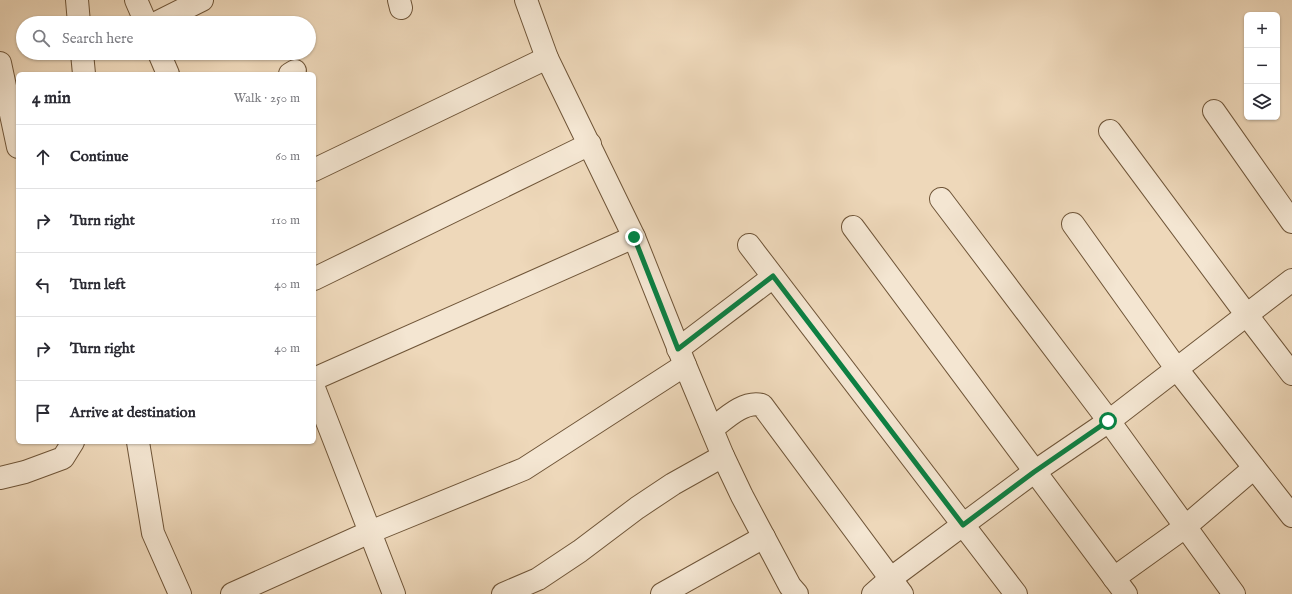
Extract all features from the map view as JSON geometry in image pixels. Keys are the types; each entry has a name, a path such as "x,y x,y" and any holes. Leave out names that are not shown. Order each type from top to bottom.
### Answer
{"street":[{"path":"77,0 78,16"},
{"path":"136,0 143,16"},
{"path":"170,16 202,0"},
{"path":"526,0 547,58 634,237 681,357 723,456 742,496 790,586 797,594"},
{"path":"316,169 547,58"},
{"path":"83,60 84,72"},
{"path":"162,60 167,72"},
{"path":"0,63 16,138"},
{"path":"1214,111 1292,222"},
{"path":"1110,131 1292,374"},
{"path":"316,278 590,144"},
{"path":"941,199 1108,421 1234,594"},
{"path":"1073,224 1176,368 1292,516"},
{"path":"853,226 1120,586 1185,527 1254,468"},
{"path":"316,378 634,237"},
{"path":"749,245 1016,594"},
{"path":"232,594 370,532 524,469 681,357 773,276"},
{"path":"873,594 896,587 963,525 1034,472 1108,421 1292,280"},
{"path":"316,393 394,594"},
{"path":"712,429 738,410 750,404 756,403 762,405 896,587"},
{"path":"0,478 25,472 63,458 72,444"},
{"path":"138,444 153,533 180,594"},
{"path":"503,594 538,579 580,551 673,484 723,456"},
{"path":"662,594 764,537"}],"route":[{"path":"634,237 678,349 773,276 963,525 1034,472 1108,421"}]}
